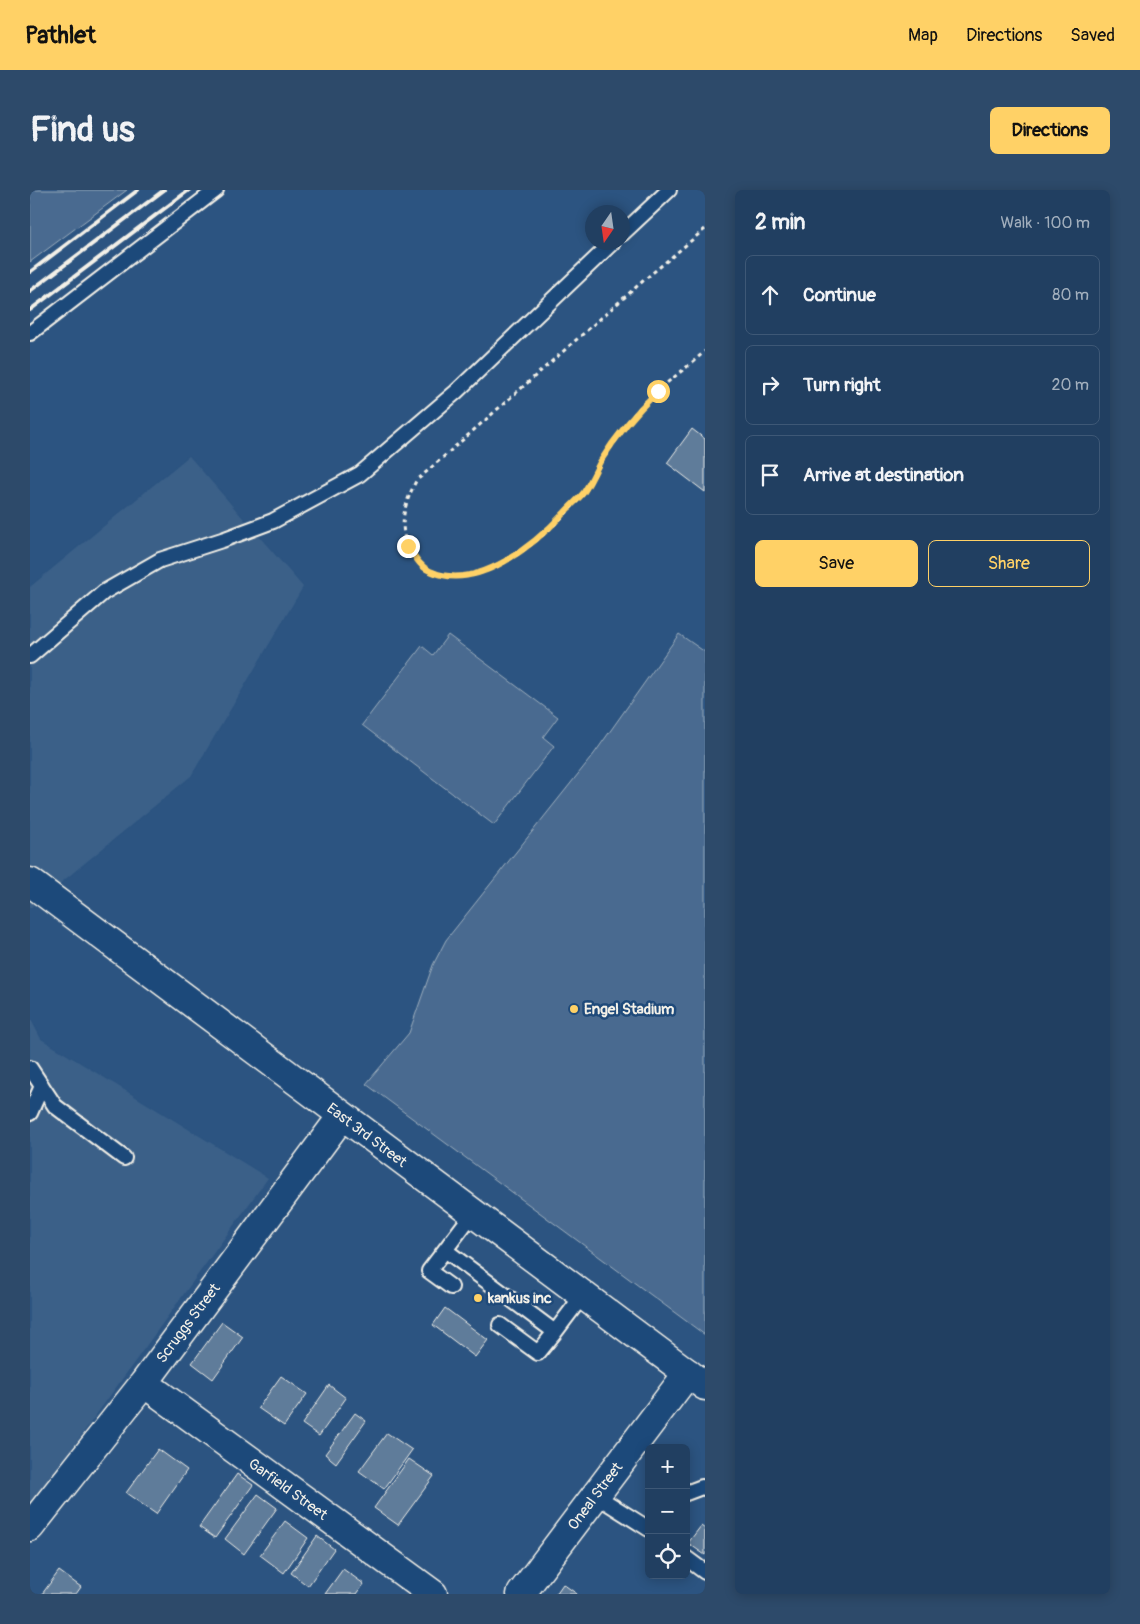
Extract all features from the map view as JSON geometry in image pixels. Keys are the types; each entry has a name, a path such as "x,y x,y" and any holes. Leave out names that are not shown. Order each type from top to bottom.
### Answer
{"street":[{"name":"East 3rd Street","path":"30,882 696,1380"},
{"name":"Scruggs Street","path":"30,1527 144,1383 342,1116"},
{"name":"Oneal Street","path":"521,1594 595,1495 696,1380"},
{"name":"Garfield Street","path":"144,1383 432,1594"}],"lane":[{"path":"30,333 216,190"},
{"path":"630,226 668,190"},
{"path":"30,656 104,592 160,560 273,521 360,474 456,392 605,250"},
{"path":"30,1068 55,1106 124,1158"},
{"path":"30,1113 42,1086"},
{"path":"451,1288 429,1271 473,1213"},
{"path":"445,1250 555,1332"},
{"path":"500,1325 538,1353 583,1295"},
{"path":"690,1492 702,1487 705,1488"},
{"path":"595,1495 645,1525"},
{"path":"690,1561 705,1572"}],"path":[{"path":"705,229 636,287 416,481 404,509 402,530 408,546 418,562 430,571 450,576 473,574 498,565 526,549 584,493 616,439 643,405 705,351"}],"shaded area":[{"path":"30,190 127,190 30,262"},
{"path":"189,456 303,587 191,776 30,908 30,587"},
{"name":"Engel Stadium","path":"679,634 705,652 705,1335 366,1084 409,1033 433,965 446,940 594,754"},
{"path":"448,635 558,717 543,737 554,746 494,825 362,725 422,646 433,655"},
{"path":"30,1018 41,1039 268,1178 30,1506"}],"building":[{"path":"692,429 705,439 705,492 667,463"},
{"path":"445,1308 488,1340 475,1357 433,1325"},
{"path":"222,1322 243,1337 213,1379 192,1363"},
{"path":"281,1376 307,1394 284,1426 258,1408"},
{"path":"329,1385 346,1398 319,1436 302,1424"},
{"path":"355,1413 366,1421 336,1463 325,1454"},
{"path":"387,1433 412,1450 384,1489 359,1471"},
{"path":"158,1449 187,1470 156,1514 126,1493"},
{"path":"409,1459 434,1476 398,1525 374,1508"},
{"path":"237,1474 253,1485 215,1538 199,1527"},
{"path":"258,1494 277,1508 244,1554 225,1539"},
{"path":"285,1521 308,1538 284,1573 260,1555"},
{"path":"701,1526 705,1529 705,1555 690,1544 690,1540"},
{"path":"317,1536 334,1549 308,1586 291,1573"},
{"path":"343,1569 364,1584 357,1594 325,1594"},
{"path":"59,1571 81,1587 76,1594 42,1594"},
{"path":"563,1584 577,1594 556,1594"}],"railway":[{"path":"30,272 138,190"},
{"path":"30,291 164,190"},
{"path":"30,310 189,190"}],"place":[{"name":"Engel Stadium","path":"574,1009"},
{"name":"kankus inc","path":"478,1298"}],"route":[{"path":"408,546 418,562 430,571 450,576 473,574 498,565 526,549 584,493 600,462 616,439 643,405 658,391"}]}
